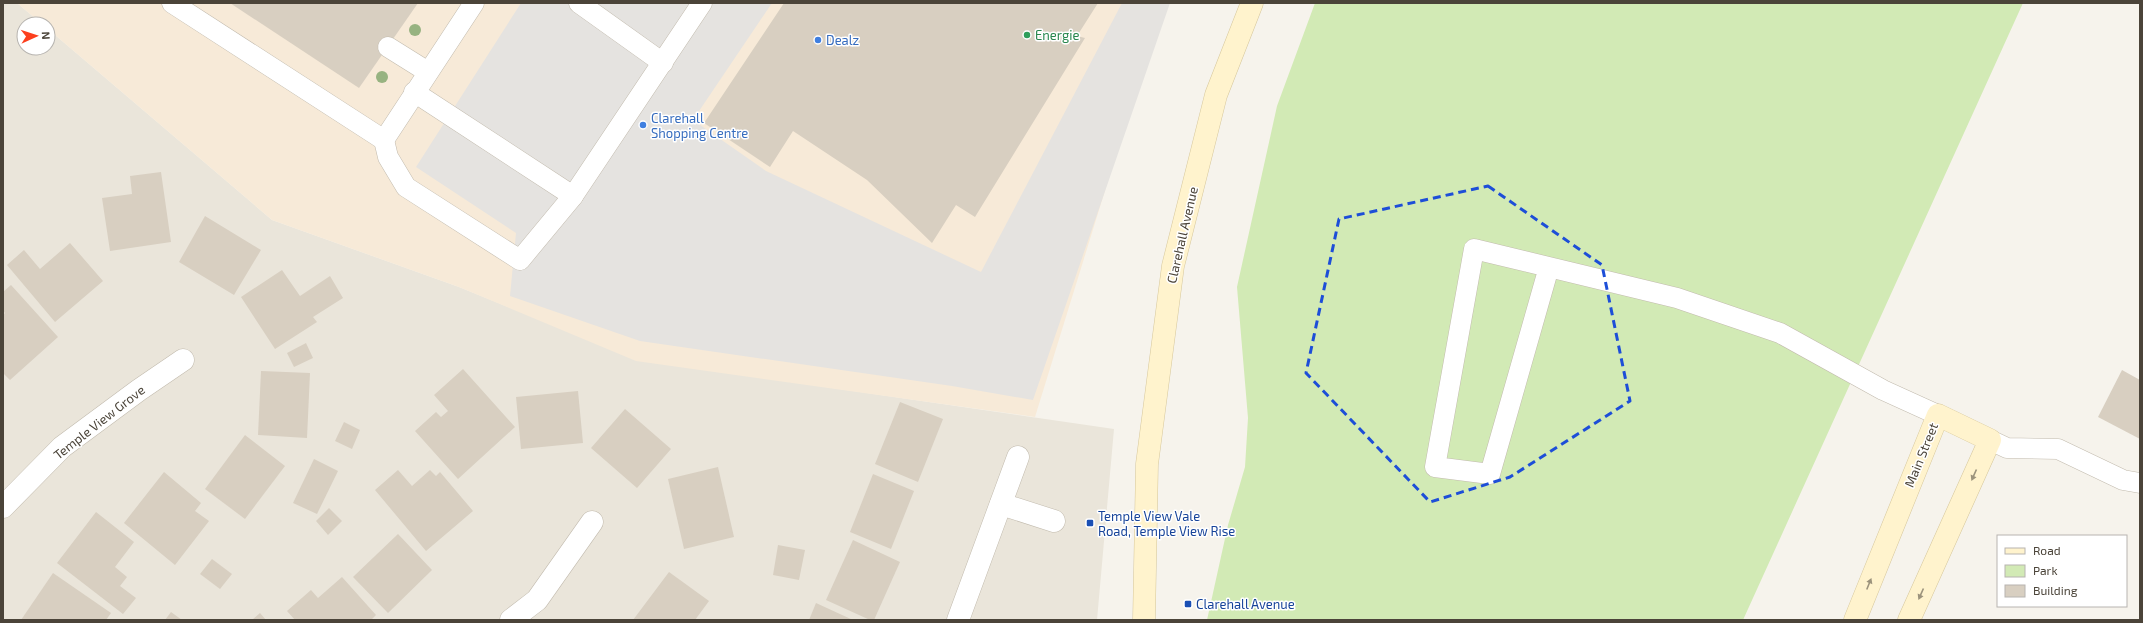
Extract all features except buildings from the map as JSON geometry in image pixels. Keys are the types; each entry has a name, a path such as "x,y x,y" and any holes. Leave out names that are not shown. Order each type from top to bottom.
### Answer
{"main road":[{"name":"Clarehall Avenue","path":"1144,620 1147,464 1173,266 1216,95 1252,3"},
{"name":"Main Street","path":"1855,620 1938,416 1990,440"},
{"path":"1909,620 1990,440"}],"street":[{"name":"Temple View Grove","path":"3,507 62,447 138,390 183,360"},
{"path":"958,620 1018,457"},
{"path":"1001,504 1054,521"},
{"path":"511,620 537,600 592,522"}],"lane":[{"path":"172,3 384,140 388,157 406,187 520,260 573,196 619,125 663,63 702,3"},
{"path":"384,140 414,92 474,3"},
{"path":"579,3 663,63"},
{"path":"388,47 428,72"},
{"path":"414,92 573,196"},
{"path":"1549,267 1490,474 1435,467 1474,249 1549,267 1677,298 1780,333 1883,390 1938,416"},
{"path":"1990,440 2007,448 2058,449 2123,480 2140,483"}],"highlighted area":[{"path":"1488,186 1602,265 1630,401 1510,477 1430,502 1306,373 1339,219"}],"shaded area":[{"path":"3,3 17,3 32,16 16,16 16,56 56,56 56,36 272,220 459,287 639,360 1114,429 1097,620 3,620"},
{"name":"Clarehall Shopping Centre","path":"17,3 1163,3 1035,417 636,361 459,287 272,220 56,36 56,16 32,16"},
{"path":"521,3 772,3 693,120 766,171 981,272 1122,3 1170,3 1033,400 952,386 640,341 510,296 516,233 416,167"}],"green space":[{"path":"1315,3 2023,3 1743,620 1207,620 1228,525 1245,467 1248,418 1237,287 1277,106"}],"place":[{"name":"Energie","path":"1027,35"},
{"name":"Dealz","path":"818,40"},
{"name":"Clarehall Shopping Centre","path":"643,125"},
{"name":"Temple View Vale Road, Temple View Rise","path":"1090,523"},
{"name":"Clarehall Avenue","path":"1188,604"}]}
